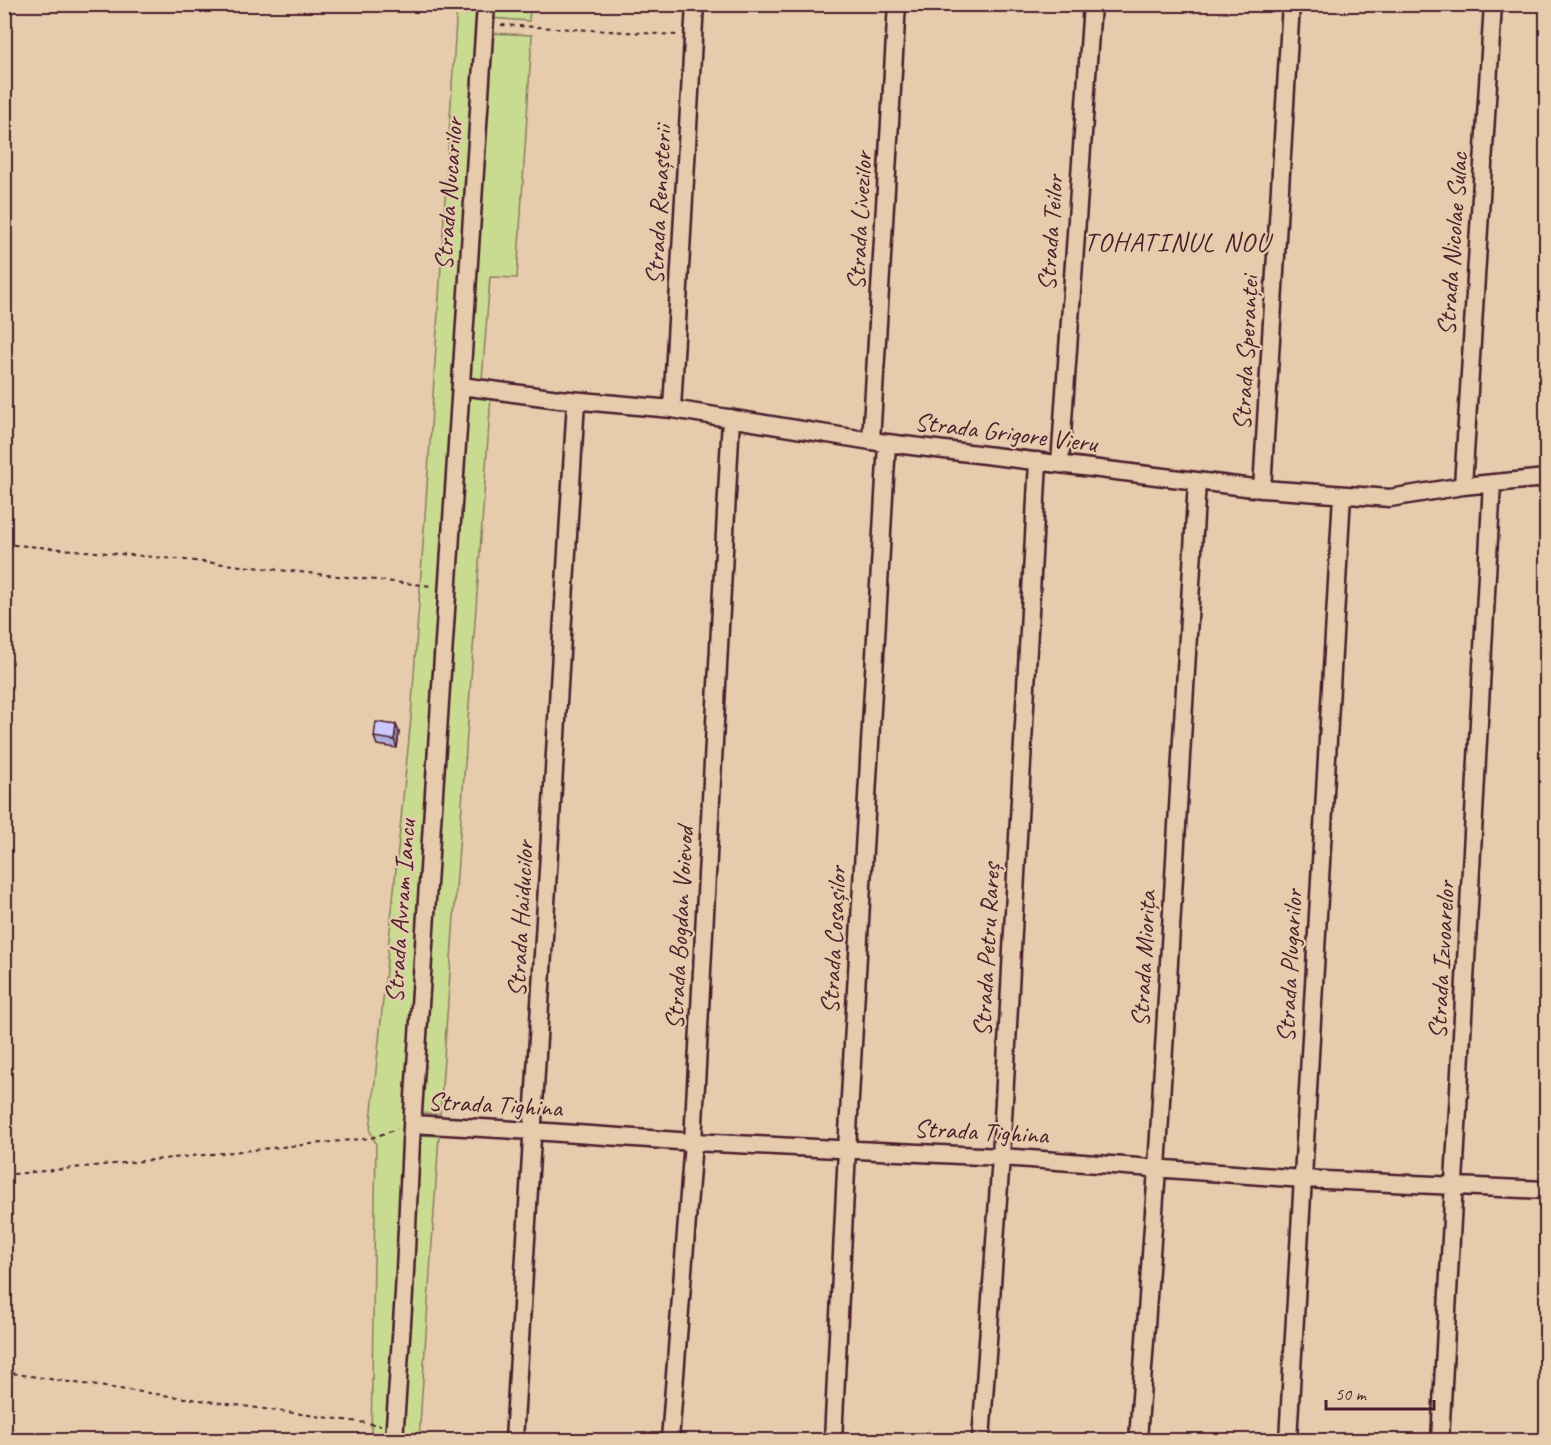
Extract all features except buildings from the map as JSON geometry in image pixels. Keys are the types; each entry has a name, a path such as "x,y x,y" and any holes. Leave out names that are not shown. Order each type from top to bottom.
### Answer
{"street":[{"name":"Strada Nucarilor","path":"460,386 486,4"},
{"name":"Strada Renașterii","path":"672,409 695,4"},
{"name":"Strada Livezilor","path":"879,442 897,4"},
{"name":"Strada Teilor","path":"1060,464 1092,4"},
{"name":"Strada Speranței","path":"1262,489 1292,4"},
{"name":"Strada Nicolae Sulac","path":"1463,486 1493,4"},
{"name":"Strada Grigore Vieru","path":"460,386 576,401 672,409 879,442 1262,489 1390,498 1463,486 1546,478"},
{"name":"Strada Avram Iancu","path":"395,1434 412,1124 460,386"},
{"name":"Strada Haiducilor","path":"514,1440 576,401"},
{"name":"Strada Bogdan Voievod","path":"670,1440 693,1142 731,418"},
{"name":"Strada Cosașilor","path":"833,1440 879,442"},
{"name":"Strada Petru Rareș","path":"981,1440 1001,1157 1038,461"},
{"name":"Strada Miorița","path":"1138,1440 1157,1169 1197,481"},
{"name":"Strada Izvoarelor","path":"1440,1440 1492,483"},
{"name":"Strada Plugarilor","path":"1288,1440 1342,495"},
{"name":"Strada Tighina","path":"412,1124 693,1142 1001,1157 1303,1179 1546,1190"}],"path":[{"path":"484,24 693,36"},
{"path":"4,544 166,558 447,588"},
{"path":"4,1175 371,1138 412,1124"},
{"path":"4,1372 395,1434"}],"green space":[{"path":"457,5 478,5 404,1138 387,1440 371,1440 376,1144 370,1131 411,718"},
{"path":"490,5 530,5 529,21 489,18"},
{"path":"489,33 532,35 517,278 490,277 482,380 468,379"},
{"path":"468,393 491,396 440,1114 420,1113"},
{"path":"420,1135 439,1136 419,1440 401,1440"}],"district":[{"name":"TOHATINUL NOU","path":"1177,242"}]}
